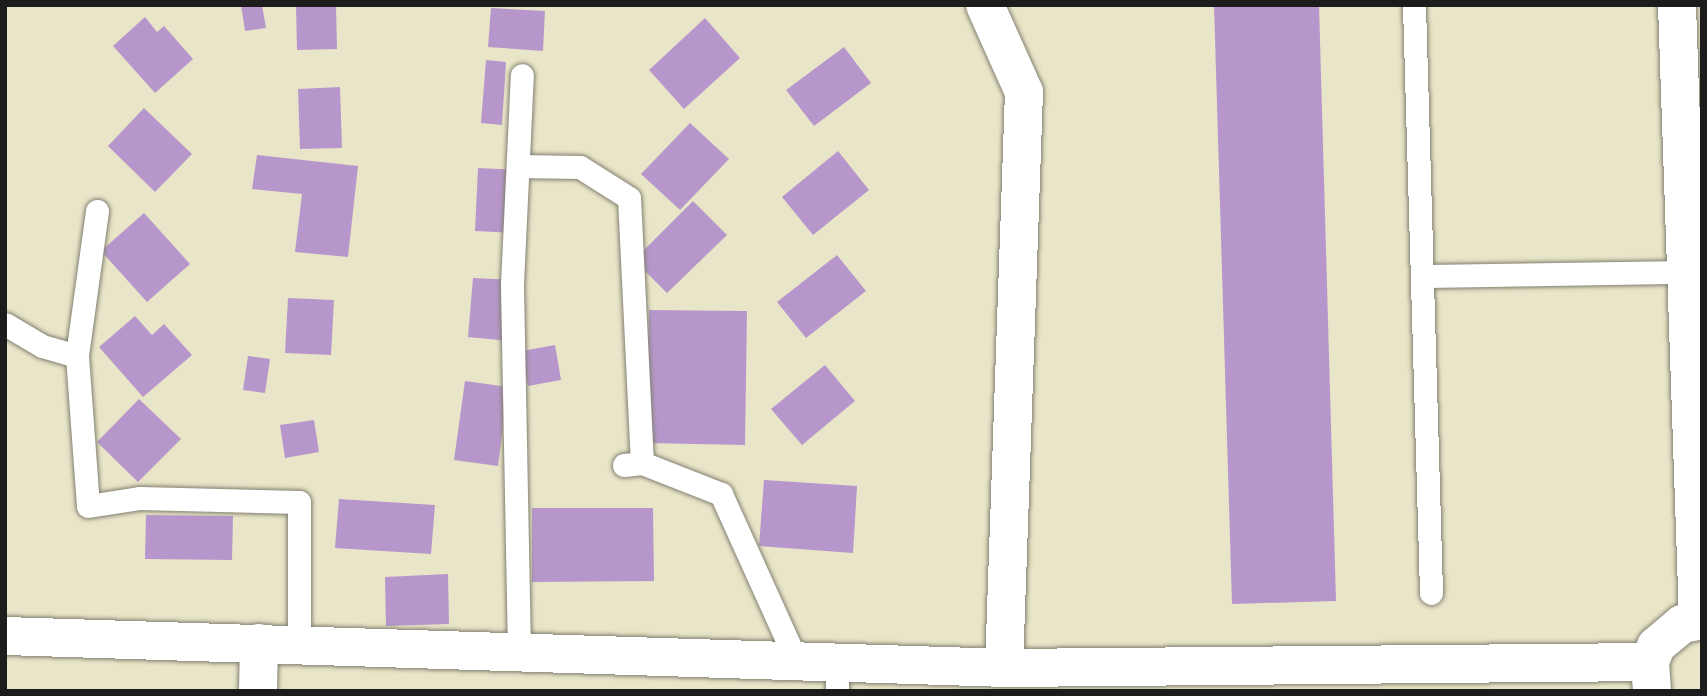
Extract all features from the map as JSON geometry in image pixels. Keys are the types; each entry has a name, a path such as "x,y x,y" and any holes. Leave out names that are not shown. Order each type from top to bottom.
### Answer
{"street":[{"path":"985,5 1024,92 1004,668"},
{"path":"5,636 796,660 837,676 1004,668 1651,676 1667,632 1700,620 1690,272 1677,5"},
{"path":"258,691 259,643"}],"lane":[{"path":"1414,5 1431,593"},
{"path":"519,651 512,284 522,75"},
{"path":"518,166 580,167 629,198 633,464 721,494 796,660"},
{"path":"97,211 77,356 88,506 140,498 299,502 299,644"},
{"path":"1423,276 1690,272"},
{"path":"5,324 42,346 77,356"}],"building":[{"path":"241,5 262,5 266,28 245,31"},
{"path":"296,5 336,5 337,49 297,50"},
{"path":"1214,5 1319,5 1336,601 1232,604"},
{"path":"491,8 545,11 543,51 488,47"},
{"path":"145,17 157,32 164,26 193,59 155,93 113,46"},
{"path":"705,18 740,58 684,109 649,70"},
{"path":"844,47 871,83 814,126 786,90"},
{"path":"486,60 506,62 502,125 481,123"},
{"path":"340,87 342,148 300,149 298,89"},
{"path":"144,108 192,154 155,192 108,146"},
{"path":"690,123 729,159 680,210 641,174"},
{"path":"838,151 869,190 813,235 782,197"},
{"path":"257,155 358,166 348,257 295,252 302,194 252,189"},
{"path":"478,168 520,170 517,233 475,231"},
{"path":"693,201 727,235 667,293 634,260"},
{"path":"144,213 190,264 147,302 101,251"},
{"path":"837,255 866,291 806,338 777,302"},
{"path":"473,278 515,280 511,341 468,337"},
{"path":"288,298 334,300 331,355 285,353"},
{"path":"649,310 747,311 745,445 646,443"},
{"path":"135,316 152,335 164,324 192,355 143,397 99,347"},
{"path":"555,345 561,380 528,386 522,351"},
{"path":"248,356 270,359 265,393 243,390"},
{"path":"825,365 855,401 802,445 771,409"},
{"path":"465,381 508,387 498,466 454,460"},
{"path":"139,399 181,439 138,482 97,442"},
{"path":"314,420 319,452 285,458 280,425"},
{"path":"764,480 857,486 853,553 759,546"},
{"path":"339,499 435,505 431,554 335,548"},
{"path":"532,508 653,508 654,581 532,582"},
{"path":"146,515 233,516 232,560 145,559"},
{"path":"448,574 449,624 386,626 385,577"}]}
